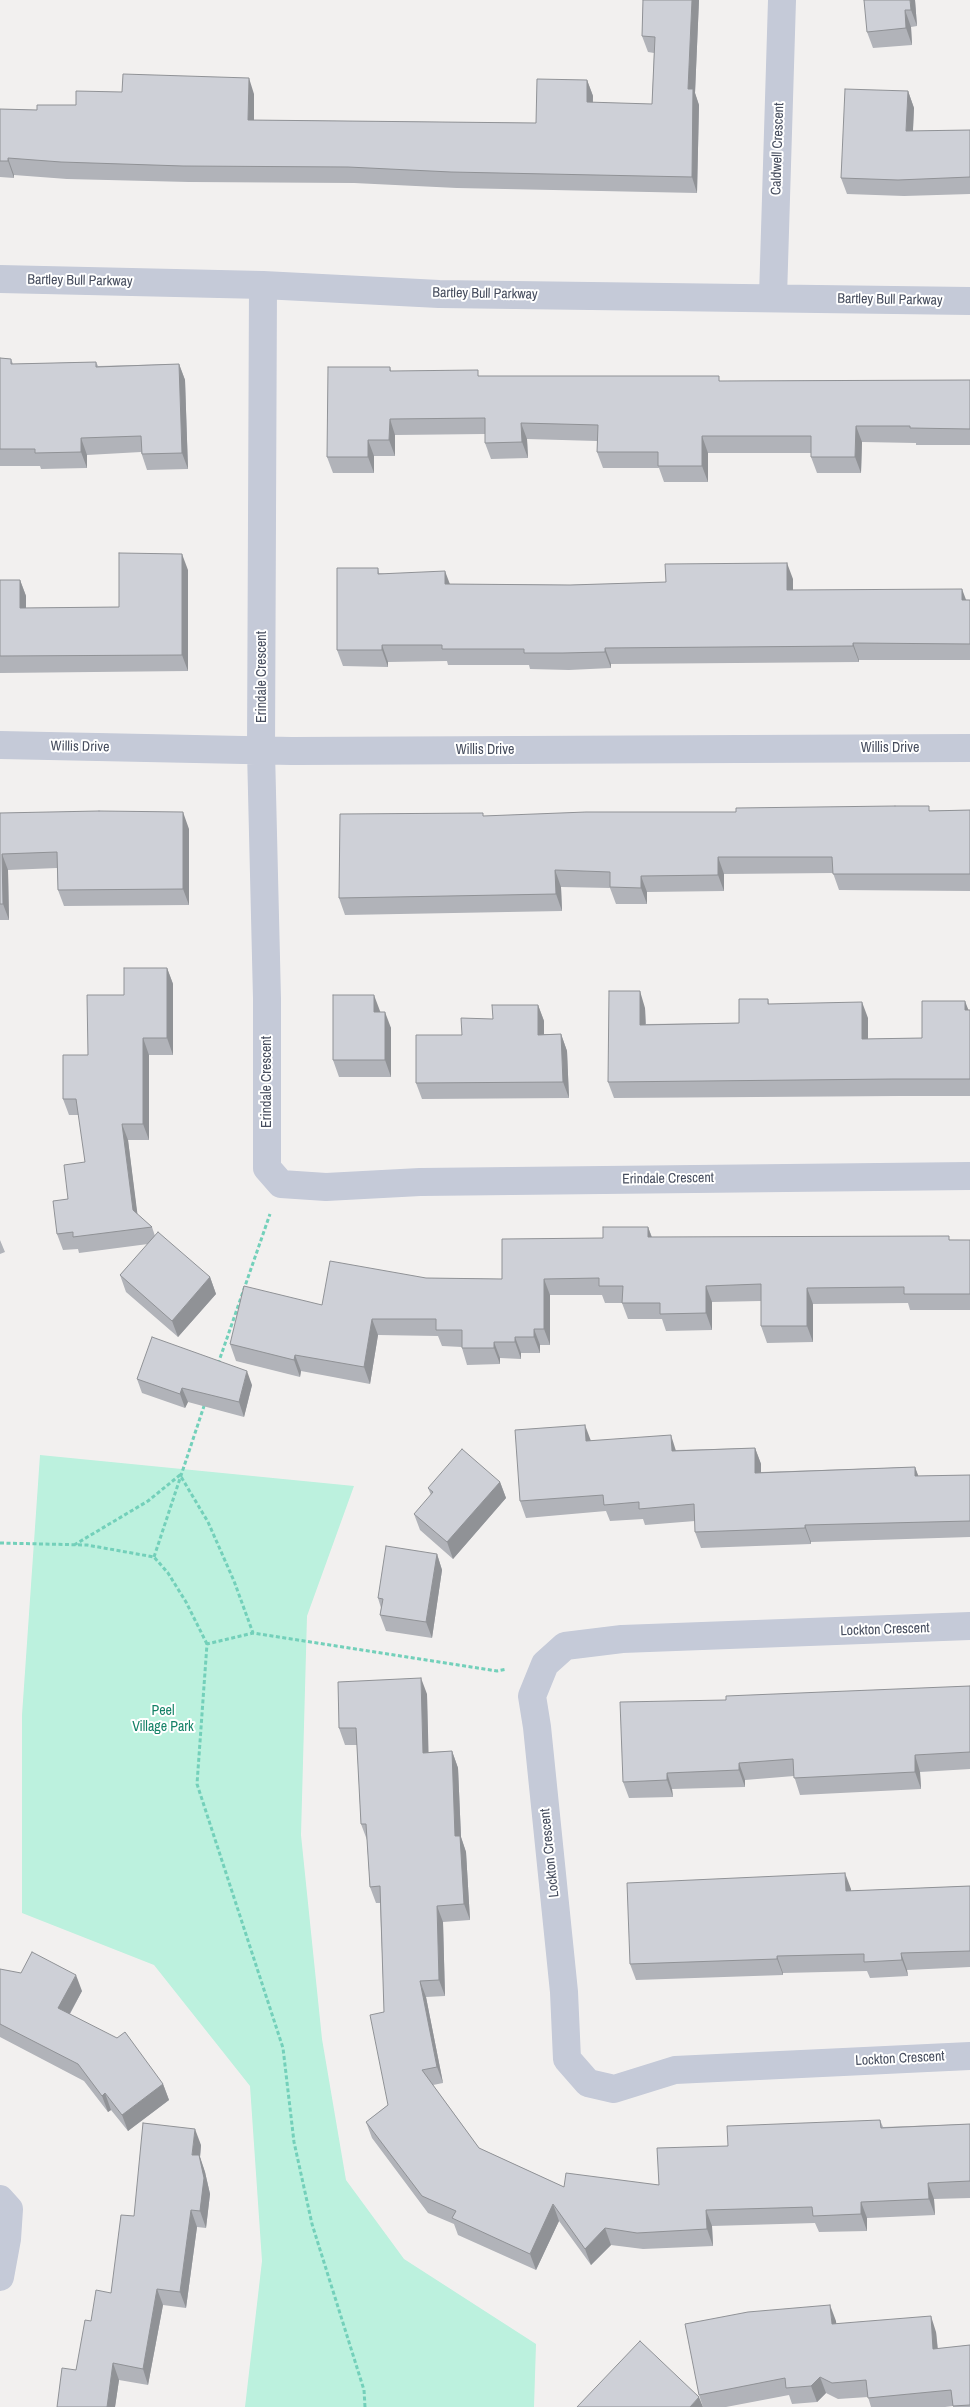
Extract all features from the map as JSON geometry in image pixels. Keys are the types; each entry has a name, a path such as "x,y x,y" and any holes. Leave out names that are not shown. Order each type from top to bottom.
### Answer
{"street":[{"name":"Caldwell Crescent","path":"773,297 782,0"},
{"name":"Bartley Bull Parkway","path":"0,278 263,285 439,294 970,301"},
{"name":"Erindale Crescent","path":"263,285 261,750 267,999 267,1168 281,1184 326,1187 420,1182 970,1176"},
{"name":"Willis Drive","path":"0,745 261,750 970,748"},
{"name":"Lockton Crescent","path":"970,1626 622,1639 565,1646 545,1664 532,1696 537,1727 564,1992 567,2059 588,2083 614,2089 675,2070 970,2056"},
{"path":"0,2199 9,2209 7,2239 0,2277"}],"path":[{"path":"218,1365 281,1184"},
{"path":"154,1557 205,1401"},
{"path":"74,1545 148,1501 180,1475"},
{"path":"180,1475 208,1522 234,1581 253,1633"},
{"path":"0,1543 74,1545 154,1557 168,1573 186,1602 207,1644 197,1784 283,2048 294,2142 312,2224 364,2390 365,2407"},
{"path":"207,1644 253,1633 498,1671 545,1664"}],"green space":[{"name":"Peel Village Park","path":"40,1455 354,1486 307,1616 301,1835 322,2039 346,2180 404,2259 536,2344 534,2407 245,2407 262,2261 250,2086 154,1965 22,1913 22,1715"}],"building":[{"path":"643,0 692,0 688,89 693,89 692,177 451,172 348,167 183,166 61,162 8,158 8,161 0,161 0,109 37,110 37,105 76,105 76,91 122,92 123,74 249,78 248,120 536,123 537,79 587,80 587,102 652,104 655,37 642,36"},
{"path":"864,0 910,0 911,10 905,10 906,28 867,32"},
{"path":"845,89 908,91 906,131 970,130 970,177 898,180 841,178"},
{"path":"0,358 11,359 11,364 96,362 96,367 179,364 182,453 142,454 141,436 81,438 81,452 35,453 35,449 0,449"},
{"path":"328,367 390,367 390,371 478,370 478,376 719,376 719,381 970,380 970,429 856,426 855,457 811,457 811,436 702,436 702,466 658,466 658,452 597,452 598,425 521,423 522,442 485,443 485,418 390,419 389,440 368,440 368,457 327,457"},
{"path":"119,553 182,554 182,655 0,656 0,580 20,580 20,608 119,607"},
{"path":"787,563 787,590 962,589 962,600 970,600 970,644 853,643 853,646 605,648 605,652 563,653 524,653 524,649 442,649 442,645 382,645 382,650 337,650 337,568 378,568 378,574 445,571 445,584 570,585 666,582 665,564"},
{"path":"929,806 929,811 970,810 970,874 833,874 832,857 718,857 718,875 641,876 641,888 610,887 610,872 555,870 556,894 339,898 340,814 483,813 483,816 586,812 736,812 736,808"},
{"path":"183,812 183,889 58,890 57,852 2,854 3,904 0,904 0,813"},
{"path":"124,968 167,968 167,1038 143,1038 143,1124 122,1124 133,1210 152,1227 73,1237 73,1232 57,1234 53,1201 68,1199 64,1165 85,1162 76,1099 63,1099 63,1055 88,1055 87,995 124,995"},
{"path":"609,991 640,991 640,1025 739,1023 739,999 768,999 768,1004 862,1002 862,1039 922,1038 922,1001 965,1001 965,1010 970,1010 970,1079 608,1082"},
{"path":"333,995 374,995 374,1012 385,1012 385,1060 333,1060"},
{"path":"492,1005 538,1005 538,1035 561,1034 563,1082 416,1083 416,1035 462,1035 461,1018 493,1019"},
{"path":"603,1227 648,1227 648,1237 949,1236 949,1240 970,1240 970,1294 904,1294 904,1287 807,1288 807,1326 761,1326 761,1284 706,1286 706,1313 660,1314 660,1303 622,1303 623,1286 599,1286 599,1278 544,1279 544,1329 534,1329 534,1337 515,1337 515,1342 494,1342 494,1348 462,1348 462,1330 436,1330 436,1319 372,1319 364,1367 295,1355 294,1360 230,1344 244,1286 322,1305 330,1261 426,1278 502,1279 502,1239 603,1238"},
{"path":"158,1232 210,1277 172,1321 120,1275"},
{"path":"152,1337 247,1371 239,1402 182,1388 180,1394 137,1379"},
{"path":"585,1425 586,1441 671,1435 672,1451 755,1448 755,1473 915,1467 915,1476 970,1475 970,1521 805,1525 805,1528 695,1532 694,1504 639,1509 639,1502 604,1505 603,1495 520,1501 515,1430"},
{"path":"462,1449 500,1482 447,1542 414,1514 433,1492 428,1488"},
{"path":"386,1546 437,1554 426,1622 380,1615 383,1599 378,1598"},
{"path":"421,1678 423,1753 452,1751 455,1836 460,1836 464,1904 437,1906 439,1980 420,1981 437,2067 422,2070 479,2148 564,2187 566,2173 659,2185 657,2148 728,2146 727,2126 880,2120 881,2128 970,2124 970,2181 928,2183 929,2199 861,2202 861,2214 813,2216 812,2207 706,2210 707,2229 637,2233 605,2228 585,2249 553,2204 530,2254 452,2218 456,2211 422,2196 366,2122 388,2105 370,2015 384,2012 380,1886 370,1887 366,1824 361,1824 356,1728 339,1728 338,1682"},
{"path":"970,1686 970,1752 915,1755 915,1772 794,1778 793,1759 739,1763 739,1770 667,1773 667,1780 623,1782 620,1702 726,1700 726,1696"},
{"path":"845,1873 846,1891 970,1886 970,1951 901,1953 902,1960 864,1962 864,1954 777,1956 777,1959 630,1964 627,1883"},
{"path":"32,1952 76,1975 58,2008 117,2038 125,2032 163,2084 122,2115 105,2093 102,2096 78,2064 0,2024 0,1969 21,1973"},
{"path":"143,2123 195,2129 192,2155 199,2155 204,2178 200,2211 191,2210 180,2292 157,2289 143,2369 113,2363 107,2407 57,2407 62,2368 76,2370 85,2320 91,2321 96,2290 111,2293 121,2215 134,2216"},
{"path":"830,2305 832,2324 931,2316 933,2349 970,2345 970,2405 953,2406 951,2390 868,2398 866,2380 832,2383 820,2377 811,2386 786,2388 785,2378 699,2395 685,2324 748,2312"},
{"path":"640,2341 699,2397 690,2407 577,2407"}]}
